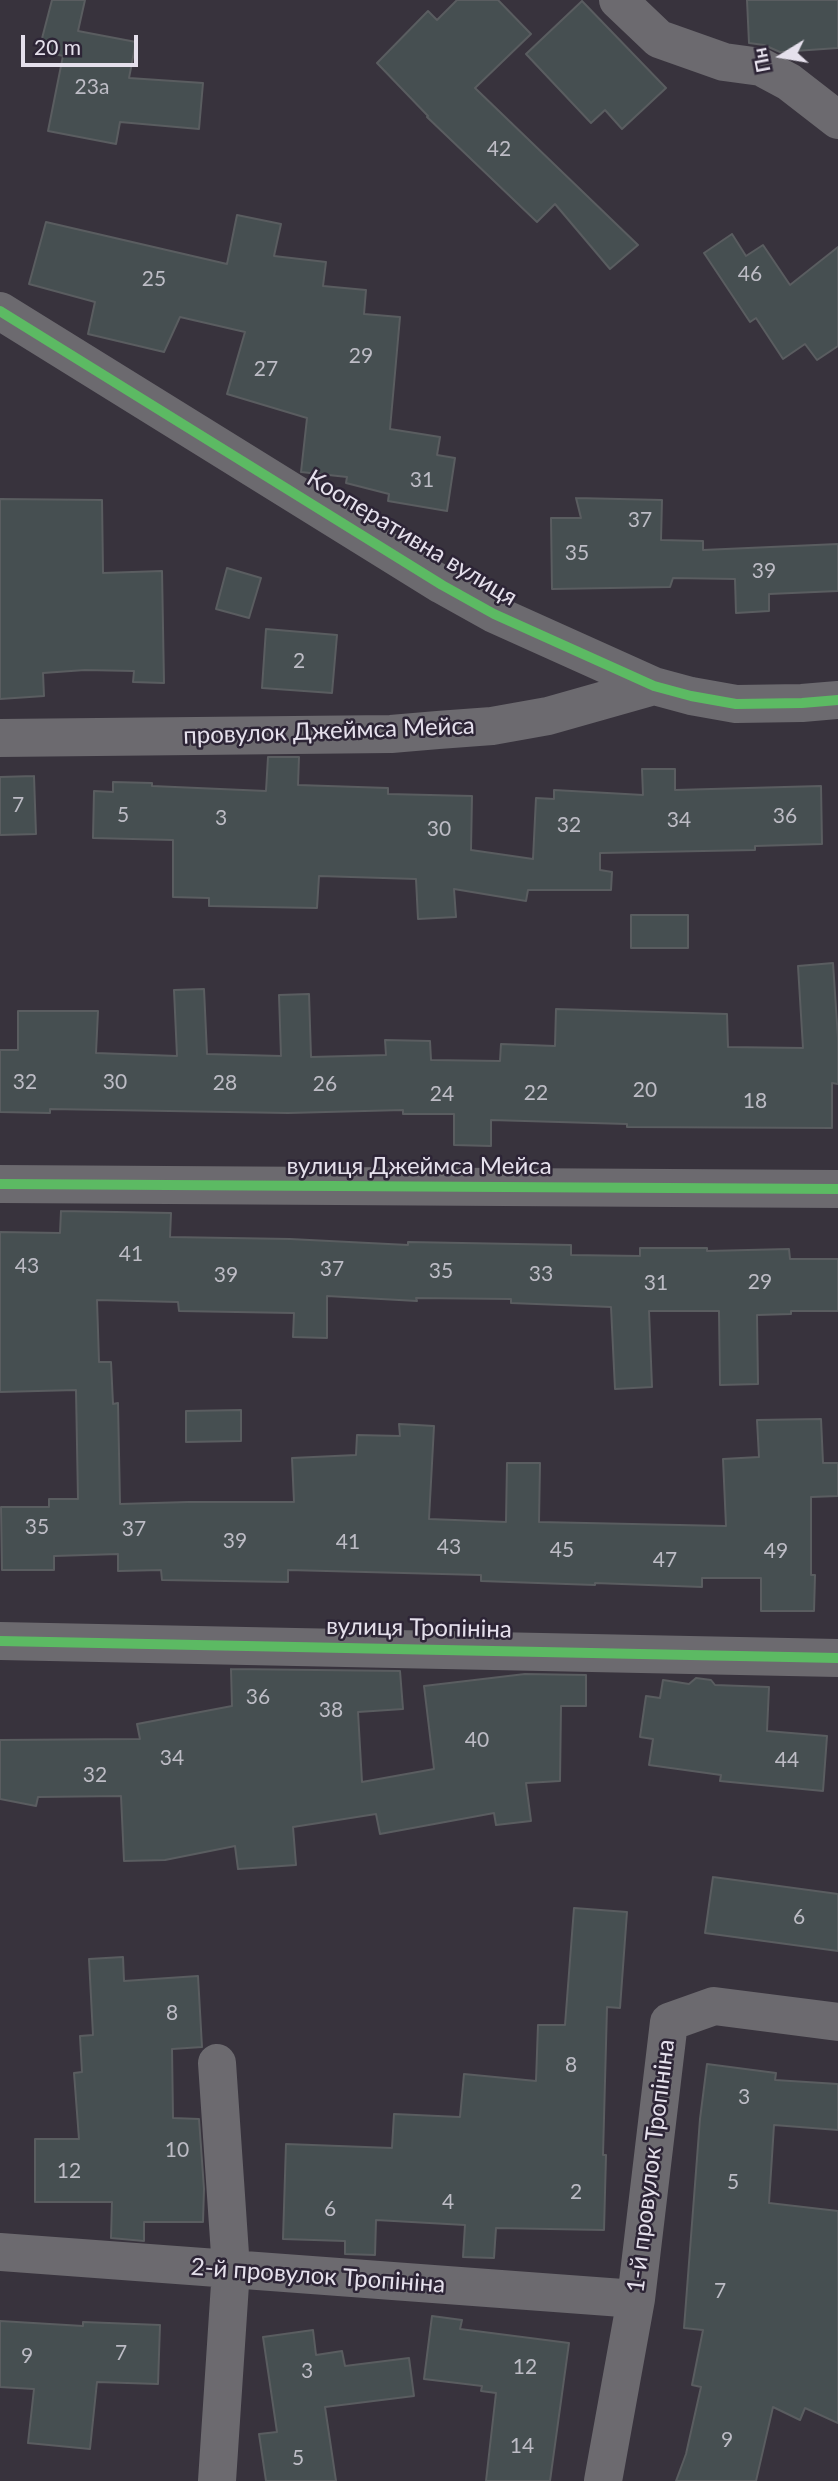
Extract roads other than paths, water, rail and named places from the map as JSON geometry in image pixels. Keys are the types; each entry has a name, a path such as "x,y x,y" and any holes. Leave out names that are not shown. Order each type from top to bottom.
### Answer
{"street":[{"path":"618,0 659,39 724,62 761,67 789,82 838,120"},
{"name":"Кооперативна вулиця","path":"0,311 442,585 494,614 654,685 691,696 736,704 838,701"},
{"name":"провулок Джеймса Мейса","path":"0,738 391,734 492,726 548,716 654,685"},
{"name":"вулиця Джеймса Мейса","path":"0,1184 838,1189"},
{"name":"вулиця Тропініна","path":"0,1641 838,1658"},
{"name":"1-й провулок Тропініна","path":"603,2481 636,2300 669,2022 714,2006 838,2022"},
{"path":"217,2063 231,2269 217,2481"},
{"name":"2-й провулок Тропініна","path":"0,2252 636,2300"}]}
